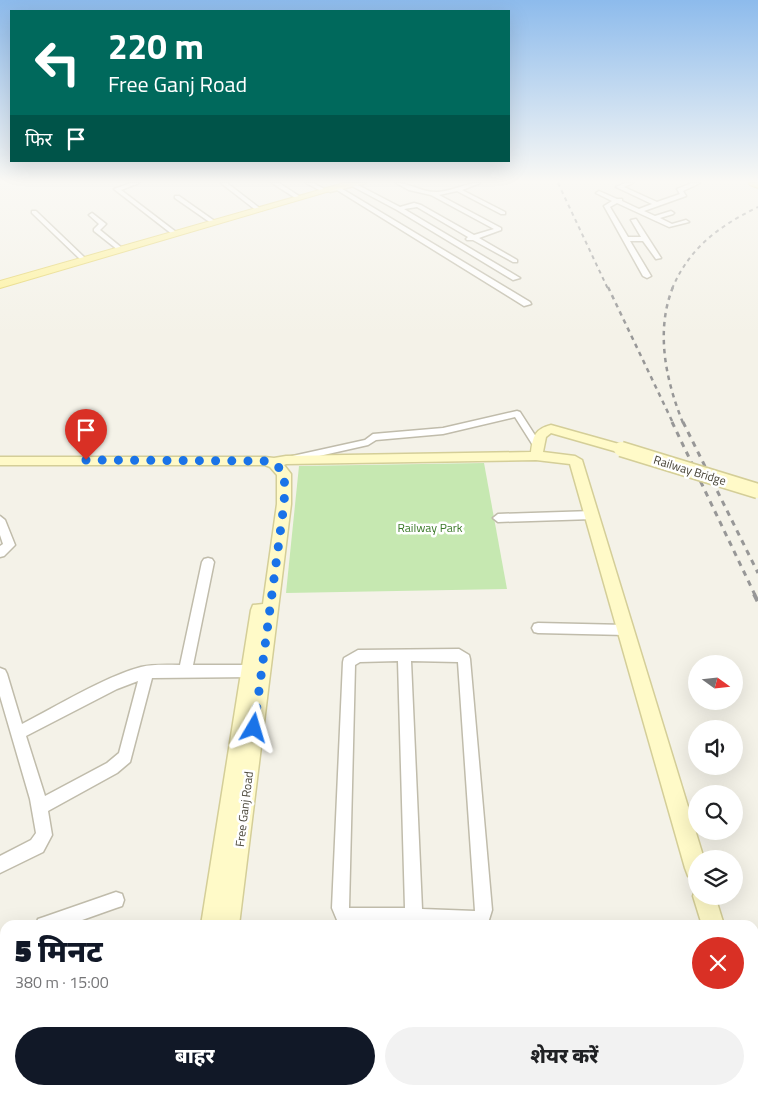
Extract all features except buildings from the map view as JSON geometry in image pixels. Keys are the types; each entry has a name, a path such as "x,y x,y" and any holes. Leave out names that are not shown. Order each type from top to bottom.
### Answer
{"main road":[{"path":"0,285 170,234"}],"street":[{"path":"57,234 83,259"},
{"path":"101,234 120,249"},
{"path":"414,234 528,304"},
{"path":"441,234 516,278"},
{"path":"470,234 515,261"},
{"path":"436,249 483,234"},
{"path":"622,234 646,276"},
{"path":"642,234 658,258"},
{"path":"625,239 645,239"},
{"path":"280,461 368,442 373,437 443,432 517,414 536,451"},
{"name":"Railway Bridge","path":"536,451 542,432 551,429 758,491"},
{"path":"0,461 280,461 536,451 575,460 691,850"},
{"name":"Free Ganj Road","path":"228,920 234,824 285,483 280,461"},
{"path":"0,467 258,465 270,469 276,480 276,490 264,617"},
{"path":"498,518 593,516"},
{"path":"0,520 9,541 9,545 0,553"},
{"path":"185,670 208,562"},
{"path":"538,628 626,630"},
{"path":"401,920 349,916 343,914 340,908 349,662 358,656 455,654 463,656 464,659 484,900 482,917 476,919 445,920"},
{"path":"404,655 414,920"},
{"path":"18,733 112,685 147,672 185,670 256,671"},
{"path":"40,806 120,763 128,750 147,672"},
{"path":"0,674 40,806 44,830 40,843 0,865"},
{"path":"213,920 234,824"},
{"path":"58,920 116,900"},
{"path":"707,905 711,920"}],"green space":[{"name":"Railway Park","path":"484,463 507,589 286,593 299,466"}],"railway":[{"path":"582,234 608,289"},
{"path":"672,289 679,274 696,250 713,234"},
{"path":"608,287 673,423"},
{"path":"673,287 665,321 665,356 672,390 683,423"},
{"path":"672,422 755,595"},
{"path":"683,422 758,573"},
{"path":"754,594 758,602"}],"route":[{"path":"86,460 265,461 274,462 281,468 285,483 284,504 254,728"}]}
